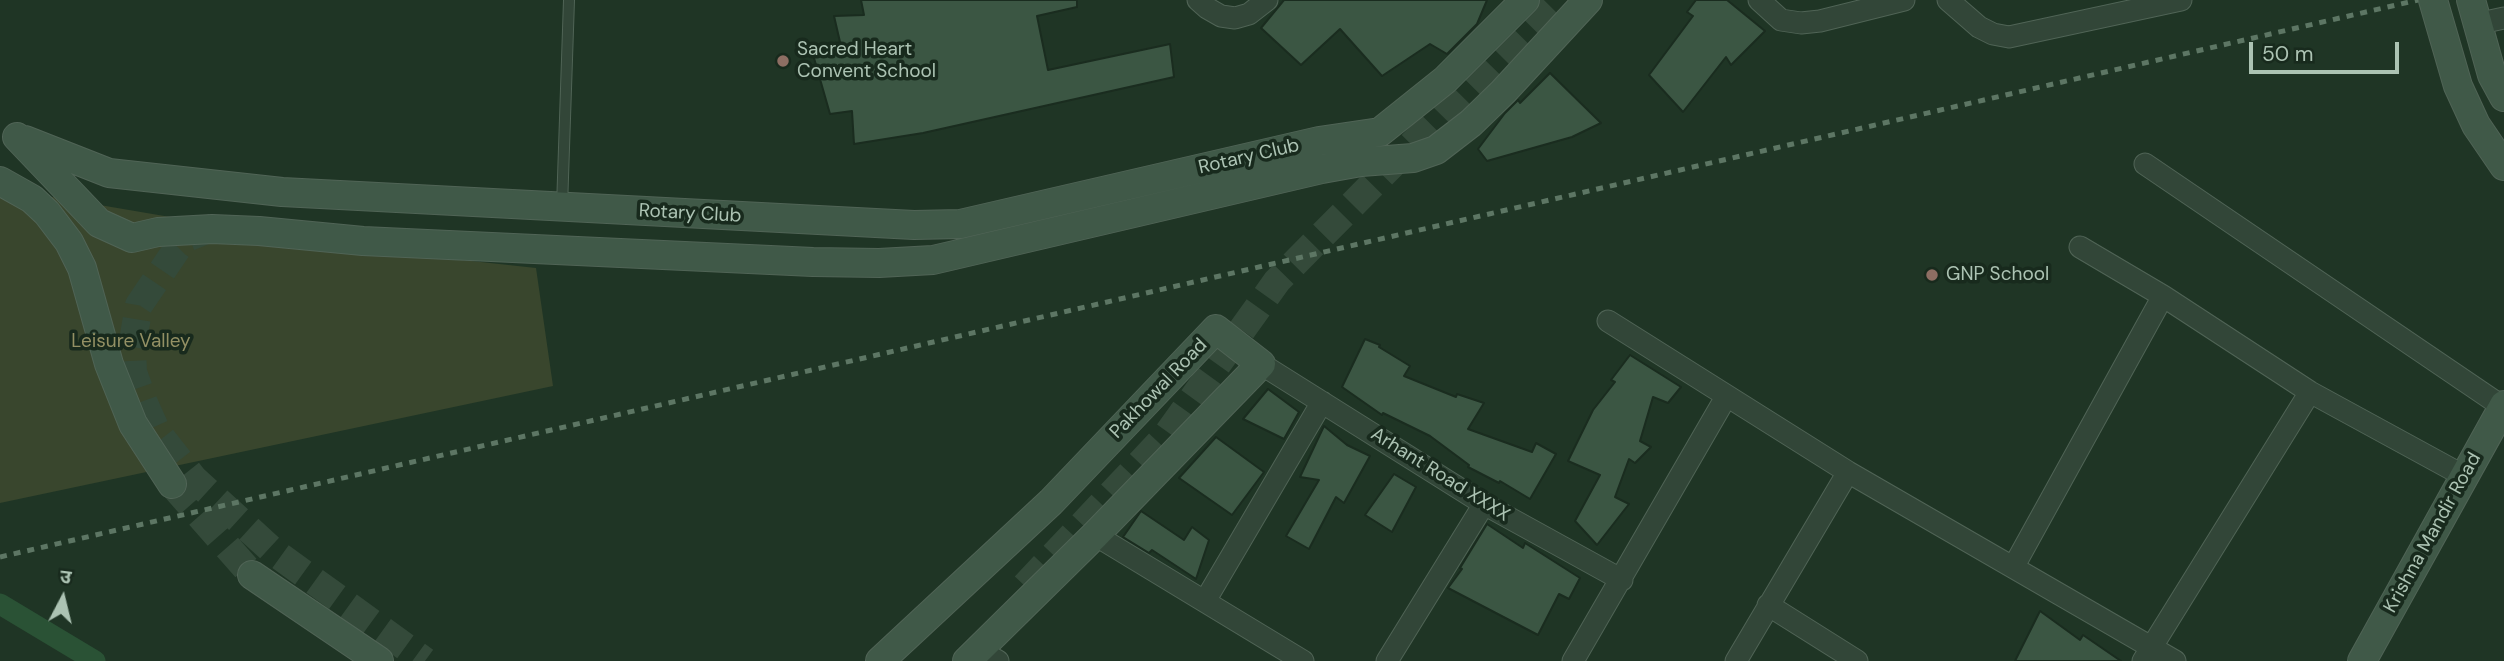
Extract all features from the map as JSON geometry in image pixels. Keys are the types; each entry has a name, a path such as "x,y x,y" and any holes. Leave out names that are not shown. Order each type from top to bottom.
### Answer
{"street":[{"path":"1198,0 1221,16 1236,18 1249,14 1267,0"},
{"name":"Rotary Club","path":"8,134 109,173 282,192 914,226 960,224 1319,141 1380,132 1445,80 1525,0"},
{"path":"8,134 99,223 132,237 159,232 212,229 375,242 813,262 933,260 1322,169 1361,162 1413,158 1436,150 1471,123 1503,92 1588,0"},
{"path":"1759,0 1781,20 1801,23 1820,21 1904,0"},
{"path":"1948,0 1979,27 1993,34 2009,37 2181,0"},
{"path":"2433,0 2458,86 2476,125 2504,166"},
{"path":"2504,18 2474,12 2491,75 2504,97"},
{"path":"1319,141 1322,169"},
{"path":"2145,164 2503,406"},
{"path":"0,181 32,199 47,213 69,242 82,268 109,364 134,424 172,484"},
{"path":"265,218 538,234 915,250 939,245 960,224"},
{"path":"2080,247 2163,296 2310,392 2464,476"},
{"path":"2014,566 2163,296"},
{"path":"1608,321 1849,472 2014,566 2147,654 2175,661"},
{"name":"Pakhowal Road","path":"880,661 1051,502 1216,329 1261,364"},
{"path":"981,657 1261,364"},
{"name":"Arhant Road XXXX","path":"1261,364 1484,504 1622,580"},
{"path":"2147,654 2310,392"},
{"path":"1577,660 1726,397"},
{"path":"1205,601 1322,402"},
{"name":"Krishna Mandir Road","path":"2362,661 2503,406"},
{"path":"1736,661 1849,472"},
{"path":"1387,661 1484,504"},
{"path":"1095,535 1303,661"},
{"path":"252,575 379,661"},
{"path":"1768,605 1857,661"}],"lane":[{"path":"562,207 569,0"}],"green space":[{"name":"Leisure Valley","path":"0,188 352,248 536,268 553,386 0,503"}],"building":[{"path":"861,0 1077,0 1077,7 1037,16 1048,70 1170,44 1174,77 923,133 854,144 852,111 830,114 812,51 840,42 834,16 864,15"},
{"path":"1284,0 1487,0 1477,24 1447,54 1430,44 1382,76 1340,29 1301,65 1261,28"},
{"path":"1696,0 1727,0 1765,31 1731,65 1726,57 1683,112 1649,75 1693,16 1687,12"},
{"path":"1550,73 1601,123 1572,137 1487,161 1478,149 1505,113 1518,100 1520,103"},
{"path":"1365,339 1380,345 1379,347 1410,366 1404,376 1456,397 1457,394 1484,403 1468,429 1532,452 1536,443 1556,454 1530,499 1500,481 1499,483 1468,467 1469,465 1430,436 1383,413 1382,415 1342,387"},
{"path":"1630,355 1681,387 1668,403 1653,397 1640,441 1651,447 1635,463 1629,459 1615,497 1629,504 1597,545 1575,521 1600,475 1568,461 1593,410 1615,382 1611,380"},
{"path":"1268,389 1299,412 1284,439 1243,419"},
{"path":"1324,426 1347,445 1370,456 1344,503 1336,497 1309,549 1286,536 1319,480 1300,477"},
{"path":"1216,437 1264,472 1232,515 1179,478"},
{"path":"1394,474 1416,487 1392,532 1365,515"},
{"path":"1141,511 1184,540 1192,527 1209,540 1196,579 1152,550 1149,553 1123,537"},
{"path":"1487,524 1523,548 1525,543 1580,578 1569,599 1559,594 1538,635 1448,588"},
{"path":"2040,611 2080,640 2083,635 2121,661 2015,661"}],"waterway":[{"path":"0,604 95,661"}],"tunnel":[{"path":"1025,586 1166,436 1277,281 1555,0"},
{"path":"214,227 189,237 177,249 139,305 132,347 133,372 157,432 193,478 274,552 425,661"},
{"path":"172,484 252,575"}],"railway":[{"path":"0,557 2418,0"}],"place":[{"name":"Sacred Heart Convent School","path":"783,61"},
{"name":"GNP School","path":"1932,275"}]}
